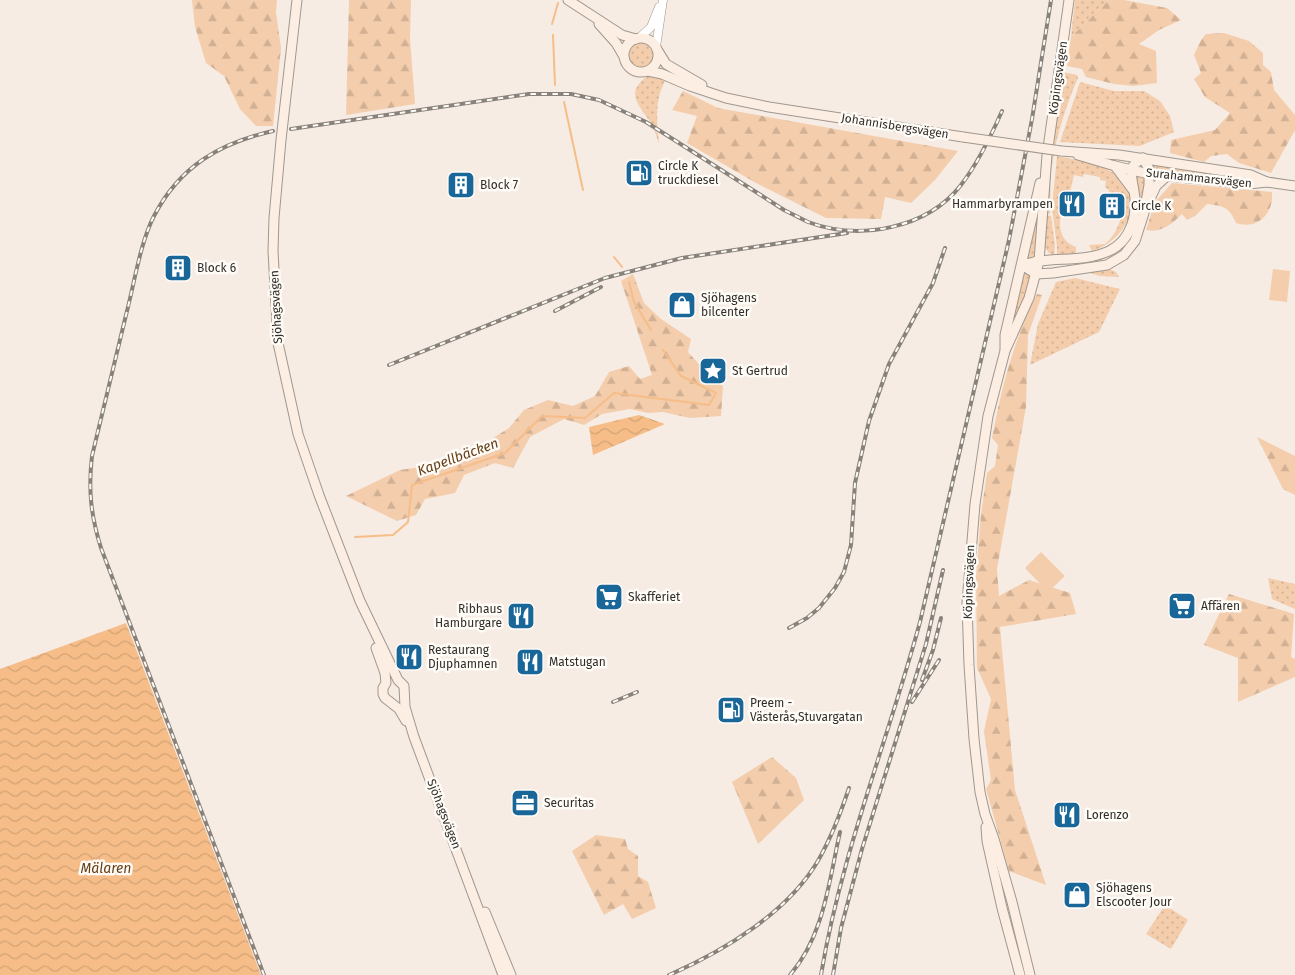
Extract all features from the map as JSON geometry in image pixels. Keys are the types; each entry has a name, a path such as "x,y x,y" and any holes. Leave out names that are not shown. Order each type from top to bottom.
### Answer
{"main road":[{"name":"Sjöhagsvägen","path":"297,0 274,218 278,342 298,434 360,601 398,680 404,686 405,707 414,737 503,975"},
{"path":"568,0 592,17 622,34 650,41 657,48 657,62 648,71 641,73 632,70 626,64 624,55 616,43 592,17"},
{"name":"Köpingsvägen","path":"1030,975 1008,884 985,814 980,792 969,665 968,603 977,484 988,416 1005,352 1029,298 1039,261 1047,155 1069,0"},
{"path":"624,55 628,44 638,38"},
{"name":"Johannisbergsvägen","path":"657,48 666,64 726,98"},
{"name":"Johannisbergsvägen","path":"648,71 662,74 726,98 769,107 1062,151 1143,158"},
{"name":"Johannisbergsvägen","path":"1062,151 1131,170"},
{"name":"Köpingsvägen","path":"1005,352 1005,335 1047,155"},
{"path":"1029,298 1041,280 1053,273 1083,263 1112,249 1125,237 1134,219 1136,209 1131,170 1134,164 1143,158 1149,169 1144,214"},
{"name":"Surahammarsvägen","path":"1143,158 1251,175 1267,182"},
{"path":"1115,166 1135,193"},
{"name":"Surahammarsvägen","path":"1131,170 1167,176 1249,184 1267,182 1295,186"},
{"path":"1022,266 1039,261 1053,260 1108,265 1118,259 1129,250 1135,241 1156,186 1167,176"},
{"path":"1040,247 1053,260"},
{"path":"1112,249 1118,259"},
{"path":"1022,266 1036,274 1053,273"},
{"name":"Sjöhagsvägen","path":"360,601 361,609 385,673 386,683 383,688 383,694 385,698 399,709 414,737"},
{"path":"386,683 398,680"},
{"path":"391,702 398,701 404,696"},
{"name":"Köpingsvägen","path":"985,814 987,841 1005,922 1020,975"},
{"name":"Sjöhagsvägen","path":"473,892 482,907 511,975"}],"street":[{"path":"638,38 651,27 662,0"},
{"path":"657,48 662,0"}],"green space":[{"path":"192,0 277,0 276,12 281,48 273,126 256,126 240,109 224,76 206,63 195,27"},
{"path":"349,0 411,0 410,39 415,104 346,115"},
{"path":"1075,0 1109,0 1071,37"},
{"path":"1109,0 1124,0 1167,8 1181,20 1159,30 1139,44 1156,51 1157,83 1133,86 1114,84 1086,77 1082,69 1067,66 1071,37"},
{"path":"1224,33 1249,41 1263,53 1263,65 1271,72 1274,90 1295,115 1295,130 1271,173 1239,163 1227,154 1211,156 1204,162 1170,153 1171,140 1215,130 1230,113 1205,97 1194,79 1201,73 1194,55 1201,40 1206,34"},
{"path":"640,43 649,47 653,56 649,65 640,69 631,65 627,56 631,47"},
{"path":"1063,72 1077,75 1078,78 1065,112 1055,148 1051,172 1050,214 1047,213 1048,180"},
{"path":"655,75 666,79 658,103 659,144 652,125 636,100 635,95 636,89 642,80"},
{"path":"1080,82 1114,91 1144,91 1160,101 1170,116 1174,132 1140,146 1060,142"},
{"path":"683,91 718,108 958,151 935,180 911,203 885,197 881,219 826,218 756,183 687,143 697,116 672,110"},
{"path":"1057,156 1105,168 1119,177 1128,187 1132,198 1132,209 1128,220 1122,230 1103,247 1092,251 1089,245 1105,244 1113,235 1119,225 1124,201 1108,197 1109,190 1105,187 1106,181 1100,180 1100,177 1084,174 1083,177 1074,175 1070,192 1065,191 1064,196 1062,196 1060,207 1067,208 1069,205 1068,210 1062,209 1060,226 1066,241 1076,247 1076,254 1057,255 1052,207"},
{"path":"1150,161 1246,178 1254,180 1152,171"},
{"path":"1134,173 1147,176 1143,205 1132,239 1120,253 1134,226"},
{"path":"1172,183 1272,192 1272,200 1263,218 1251,224 1236,223 1225,208 1207,204 1195,216 1187,220 1182,214 1166,227 1151,231 1146,230 1155,202"},
{"path":"1039,197 1037,258 1029,259 1027,257"},
{"path":"1046,215 1051,216 1055,245 1054,256 1049,253 1044,244"},
{"path":"1109,269 1116,272 1119,277 1100,276 1087,272"},
{"path":"1273,269 1290,271 1287,302 1269,300"},
{"path":"1025,272 1033,277 1009,338 1023,275"},
{"path":"633,274 644,303 661,319 691,339 688,352 705,371 723,386 721,416 690,418 663,412 648,413 630,409 602,414 584,425 564,419 530,437 513,468 495,463 464,475 455,493 425,499 416,515 397,521 346,496 400,470 434,465 474,450 509,428 524,410 548,400 573,406 595,396 609,372 629,366 640,379 652,375 621,281"},
{"path":"1075,278 1120,289 1099,332 1030,365 1038,324 1056,282"},
{"path":"1037,294 1042,295 1028,335 1026,407 997,569 999,596 1029,580 1070,593 1076,614 1000,627 1015,790 1046,885 1009,871 986,789 991,780 984,731 991,699 977,668 976,577 981,514 987,473 995,466 998,445 992,438 1009,364 1021,329"},
{"path":"1257,437 1295,456 1295,495 1283,489"},
{"path":"1041,552 1065,576 1048,592 1025,568"},
{"path":"1268,578 1295,584 1295,609 1272,599"},
{"path":"1229,594 1294,614 1291,657 1295,659 1295,677 1238,702 1238,658 1204,645"},
{"path":"772,757 796,778 804,800 758,844 732,782"},
{"path":"596,835 625,839 628,849 638,856 638,876 648,882 656,908 632,919 623,904 604,915 572,851"},
{"path":"1165,905 1188,920 1171,949 1146,934"}],"water":[{"path":"639,415 665,424 593,455 589,427"},
{"name":"Mälaren","path":"126,623 261,975 0,975 0,669"}],"waterway":[{"path":"552,24 558,3"},
{"path":"553,35 555,85"},
{"path":"564,102 583,190"},
{"path":"614,257 622,267"},
{"path":"629,282 634,302 651,330"},
{"name":"Kapellbäcken","path":"355,537 393,535 408,522 412,485 505,453 542,416 585,418 614,393 709,405 716,393 681,376 663,350"}],"railway":[{"path":"821,975 840,885 920,622 1009,240 1032,119 1051,0"},
{"path":"291,129 529,94 571,94 599,100 646,122 784,210 808,222 828,228 870,230 891,227 911,221 930,212 947,200 973,168 989,140 1002,111"},
{"path":"264,975 101,548 93,514 90,480 92,456 138,264 154,216 164,198 176,183 203,159 236,142 273,131"},
{"path":"389,365 605,278 682,258 847,233"},
{"path":"789,628 807,618 819,608 835,588 844,572 851,545 855,483 869,421 889,364 933,283 945,248"},
{"path":"555,311 601,287"},
{"path":"833,975 841,928 862,849 926,644 943,570"},
{"path":"922,680 933,650 941,618"},
{"path":"912,702 939,660"},
{"path":"613,702 637,692"},
{"path":"669,975 733,942 773,913 791,896 806,878 824,850 849,788"},
{"path":"790,975 811,943 818,926 824,907 840,832"}],"place":[{"name":"Circle K truckdiesel","path":"639,173"},
{"name":"Block 7","path":"461,185"},
{"name":"Hammarbyrampen","path":"1072,204"},
{"name":"Circle K","path":"1112,206"},
{"name":"Block 6","path":"178,268"},
{"name":"Sjöhagens bilcenter","path":"682,305"},
{"name":"St Gertrud","path":"713,371"},
{"name":"Skafferiet","path":"609,597"},
{"name":"Affären","path":"1182,606"},
{"name":"Ribhaus Hamburgare","path":"521,616"},
{"name":"Restaurang Djuphamnen","path":"409,657"},
{"name":"Matstugan","path":"530,662"},
{"name":"Preem - Västerås,Stuvargatan","path":"731,710"},
{"name":"Securitas","path":"525,803"},
{"name":"Lorenzo","path":"1067,815"},
{"name":"Sjöhagens Elscooter Jour","path":"1077,895"}]}
